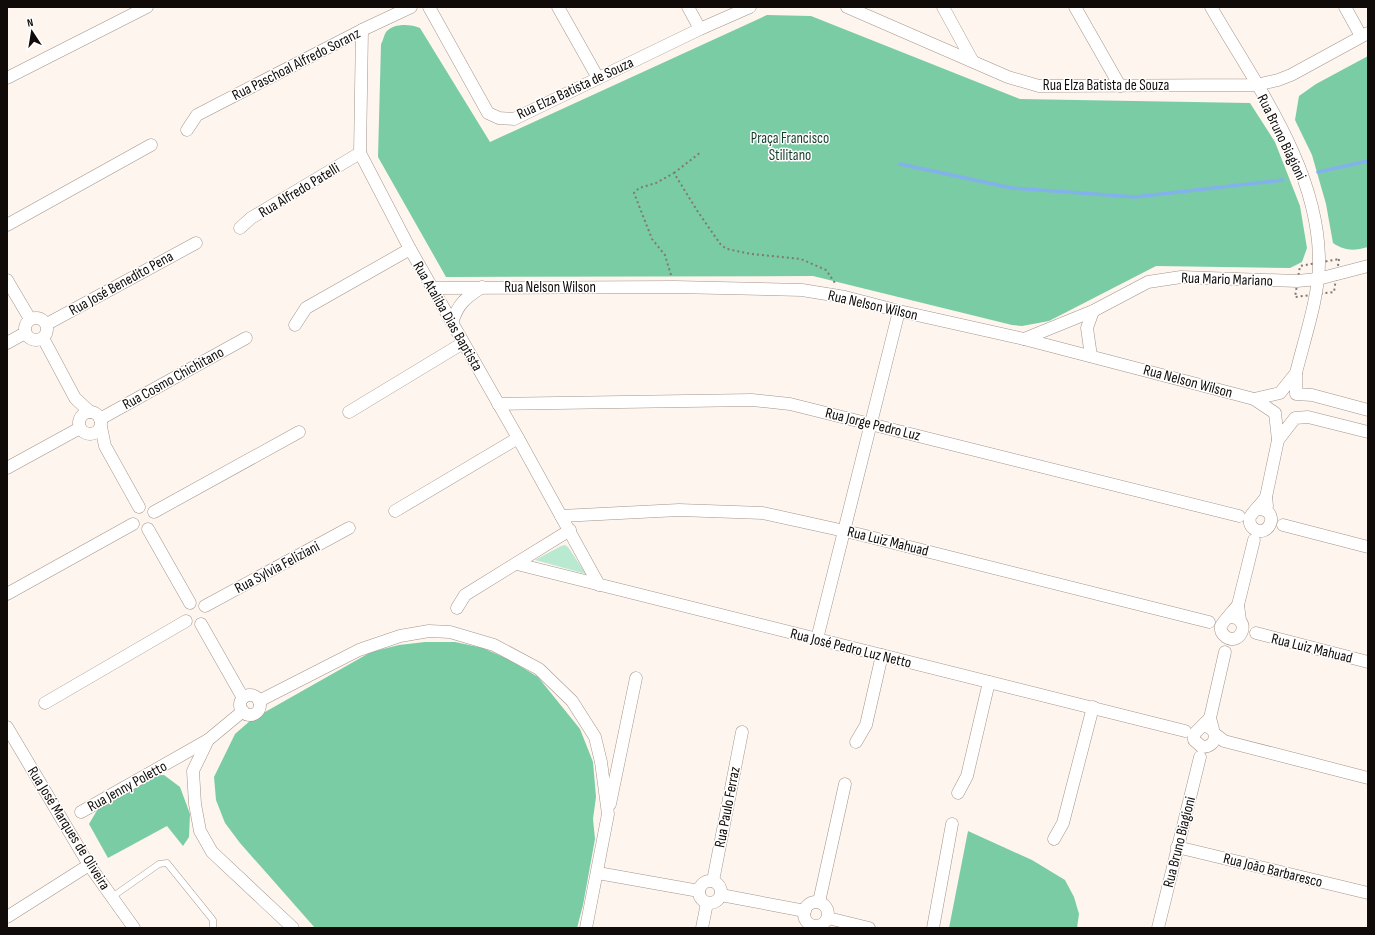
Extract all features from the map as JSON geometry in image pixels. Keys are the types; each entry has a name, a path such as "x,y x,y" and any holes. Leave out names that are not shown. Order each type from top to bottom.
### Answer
{"street":[{"path":"7,78 147,7"},
{"name":"Rua Paschoal Alfredo Soranz","path":"187,130 197,115 362,30 411,7"},
{"name":"Rua Elza Batista de Souza","path":"429,7 488,113 499,118 514,119 700,29 750,7"},
{"path":"558,7 598,78"},
{"path":"688,7 700,29"},
{"name":"Rua Elza Batista de Souza","path":"848,7 1008,77 1039,86 1256,84 1278,80 1291,74 1364,34"},
{"path":"943,7 972,60"},
{"path":"1075,7 1120,86"},
{"name":"Rua Bruno Biagioni","path":"1211,7 1256,84 1286,140 1306,184 1316,229 1319,263 1318,279 1296,373 1296,394"},
{"path":"1345,7 1364,34"},
{"name":"Rua Ataliba Dias Baptista","path":"362,30 360,153 410,249 570,530 599,585"},
{"path":"7,225 151,145"},
{"name":"Rua Alfredo Patelli","path":"240,228 251,218 360,153"},
{"name":"Rua José Benedito Pena","path":"47,324 196,242"},
{"path":"295,325 306,308 410,249"},
{"name":"Rua Mario Mariano","path":"1024,339 1093,311 1148,282 1161,279 1181,277 1297,281 1318,279 1368,266"},
{"path":"7,280 30,319"},
{"name":"Rua Nelson Wilson","path":"452,323 456,309 465,299 482,287"},
{"name":"Rua Nelson Wilson","path":"432,288 674,287 802,290 845,297 1091,356 1254,399 1275,413"},
{"path":"817,639 899,311"},
{"path":"1091,356 1087,328 1093,311"},
{"path":"39,318 47,324 47,332 42,338 33,340 25,333 25,326 30,319 39,318"},
{"path":"7,343 25,333"},
{"path":"42,338 75,398 82,431 90,434 105,446"},
{"name":"Rua Cosmo Chichitano","path":"100,423 246,338"},
{"path":"349,412 463,343"},
{"name":"Rua Bruno Biagioni","path":"1280,393 1296,373"},
{"path":"1232,628 1266,498 1278,440 1273,404 1280,393 1288,391 1296,394 1312,395 1368,410"},
{"name":"Rua Nelson Wilson","path":"1254,399 1280,393"},
{"path":"1278,440 1302,408 1301,400 1296,394"},
{"path":"75,398 90,412 98,415 105,446 139,507"},
{"name":"Rua Jorge Pedro Luz","path":"498,404 752,400 790,404 872,423 1239,516 1283,525 1368,547"},
{"path":"7,468 80,424 86,413 90,412"},
{"path":"1275,413 1286,420 1308,416 1368,432"},
{"path":"90,434 98,431 100,423"},
{"path":"154,512 299,432"},
{"path":"395,511 518,438"},
{"path":"139,507 148,507 154,512 154,523 148,529 139,530 133,524 132,514 139,507"},
{"name":"Rua Luiz Mahuad","path":"561,516 679,510 763,513 844,530 1368,662"},
{"path":"7,594 133,524"},
{"name":"Rua Sylvia Feliziani","path":"205,606 349,528"},
{"path":"148,529 190,603"},
{"path":"457,608 465,595 518,564 570,530"},
{"name":"Rua José Pedro Luz Netto","path":"518,564 1093,707 1368,778"},
{"path":"197,602 205,606 208,615 201,624 194,626 186,621 184,612 185,608 190,603 197,602"},
{"path":"45,703 186,621"},
{"path":"201,624 243,698"},
{"name":"Rua Bruno Biagioni","path":"1158,928 1232,628"},
{"path":"259,701 359,650 400,636 429,631 450,632 494,645 539,669 572,701 595,737 601,762 608,814"},
{"path":"856,742 866,725 882,655"},
{"path":"586,928 636,678"},
{"path":"958,793 967,776 989,682"},
{"path":"250,695 257,698 259,701 260,708 254,714 247,714 243,711 240,705 243,698 250,695"},
{"path":"1054,839 1063,823 1093,707"},
{"name":"Rua Jenny Poletto","path":"81,812 208,740 243,711"},
{"name":"Rua José Marques de Oliveira","path":"7,727 89,865 134,928"},
{"name":"Rua Paulo Ferraz","path":"713,881 742,732"},
{"path":"208,740 193,771 195,804 200,831 212,852 293,928"},
{"name":"Rua Jenny Poletto","path":"174,760 193,771"},
{"path":"819,902 845,784"},
{"path":"933,928 952,824"},
{"name":"Rua João Barbaresco","path":"1178,846 1368,893"},
{"path":"7,917 89,865"},
{"path":"598,873 699,891"},
{"path":"707,904 700,897 699,891 705,882 713,881 719,885 721,895"},
{"path":"707,904 714,903 721,895"},
{"path":"721,895 804,911"},
{"path":"804,911 810,904 819,902"},
{"path":"819,902 826,908 828,918"},
{"path":"702,928 707,904"},
{"path":"804,911 808,922 814,927 822,924 828,918"},
{"path":"828,918 869,928"}],"lane":[{"path":"112,897 159,864 167,863 213,920 213,928"}],"path":[{"path":"674,287 665,255 652,238 634,193 639,188 656,183 674,173 701,152"},
{"path":"674,173 698,212 721,245 727,249 751,254 801,260 826,270 845,297"}],"green space":[{"name":"Praça Francisco Stilitano","path":"767,15 811,16 1020,99 1250,103 1275,142 1300,206 1307,248 1302,262 1290,268 1156,266 1049,321 1022,326 1012,325 813,276 446,277 378,157 381,44 385,33 389,29 402,25 420,28 490,142"},
{"path":"1368,56 1368,247 1350,250 1333,243 1326,204 1312,155 1295,120 1299,96 1316,84"},
{"path":"565,545 568,547 586,574 535,560"},
{"path":"425,642 455,642 483,648 510,660 538,677 580,729 593,762 596,797 593,819 595,839 583,905 577,928 315,928 240,843 225,823 216,800 214,777 235,734 251,720 371,652 399,645"},
{"path":"164,775 180,787 190,814 189,837 183,846 167,826 108,858 89,824 99,807 145,776"},
{"path":"968,831 1032,860 1065,880 1074,897 1079,914 1077,928 949,928"}],"waterway":[{"path":"1318,172 1368,161"},
{"path":"900,164 1012,188 1135,197 1283,180"}]}
